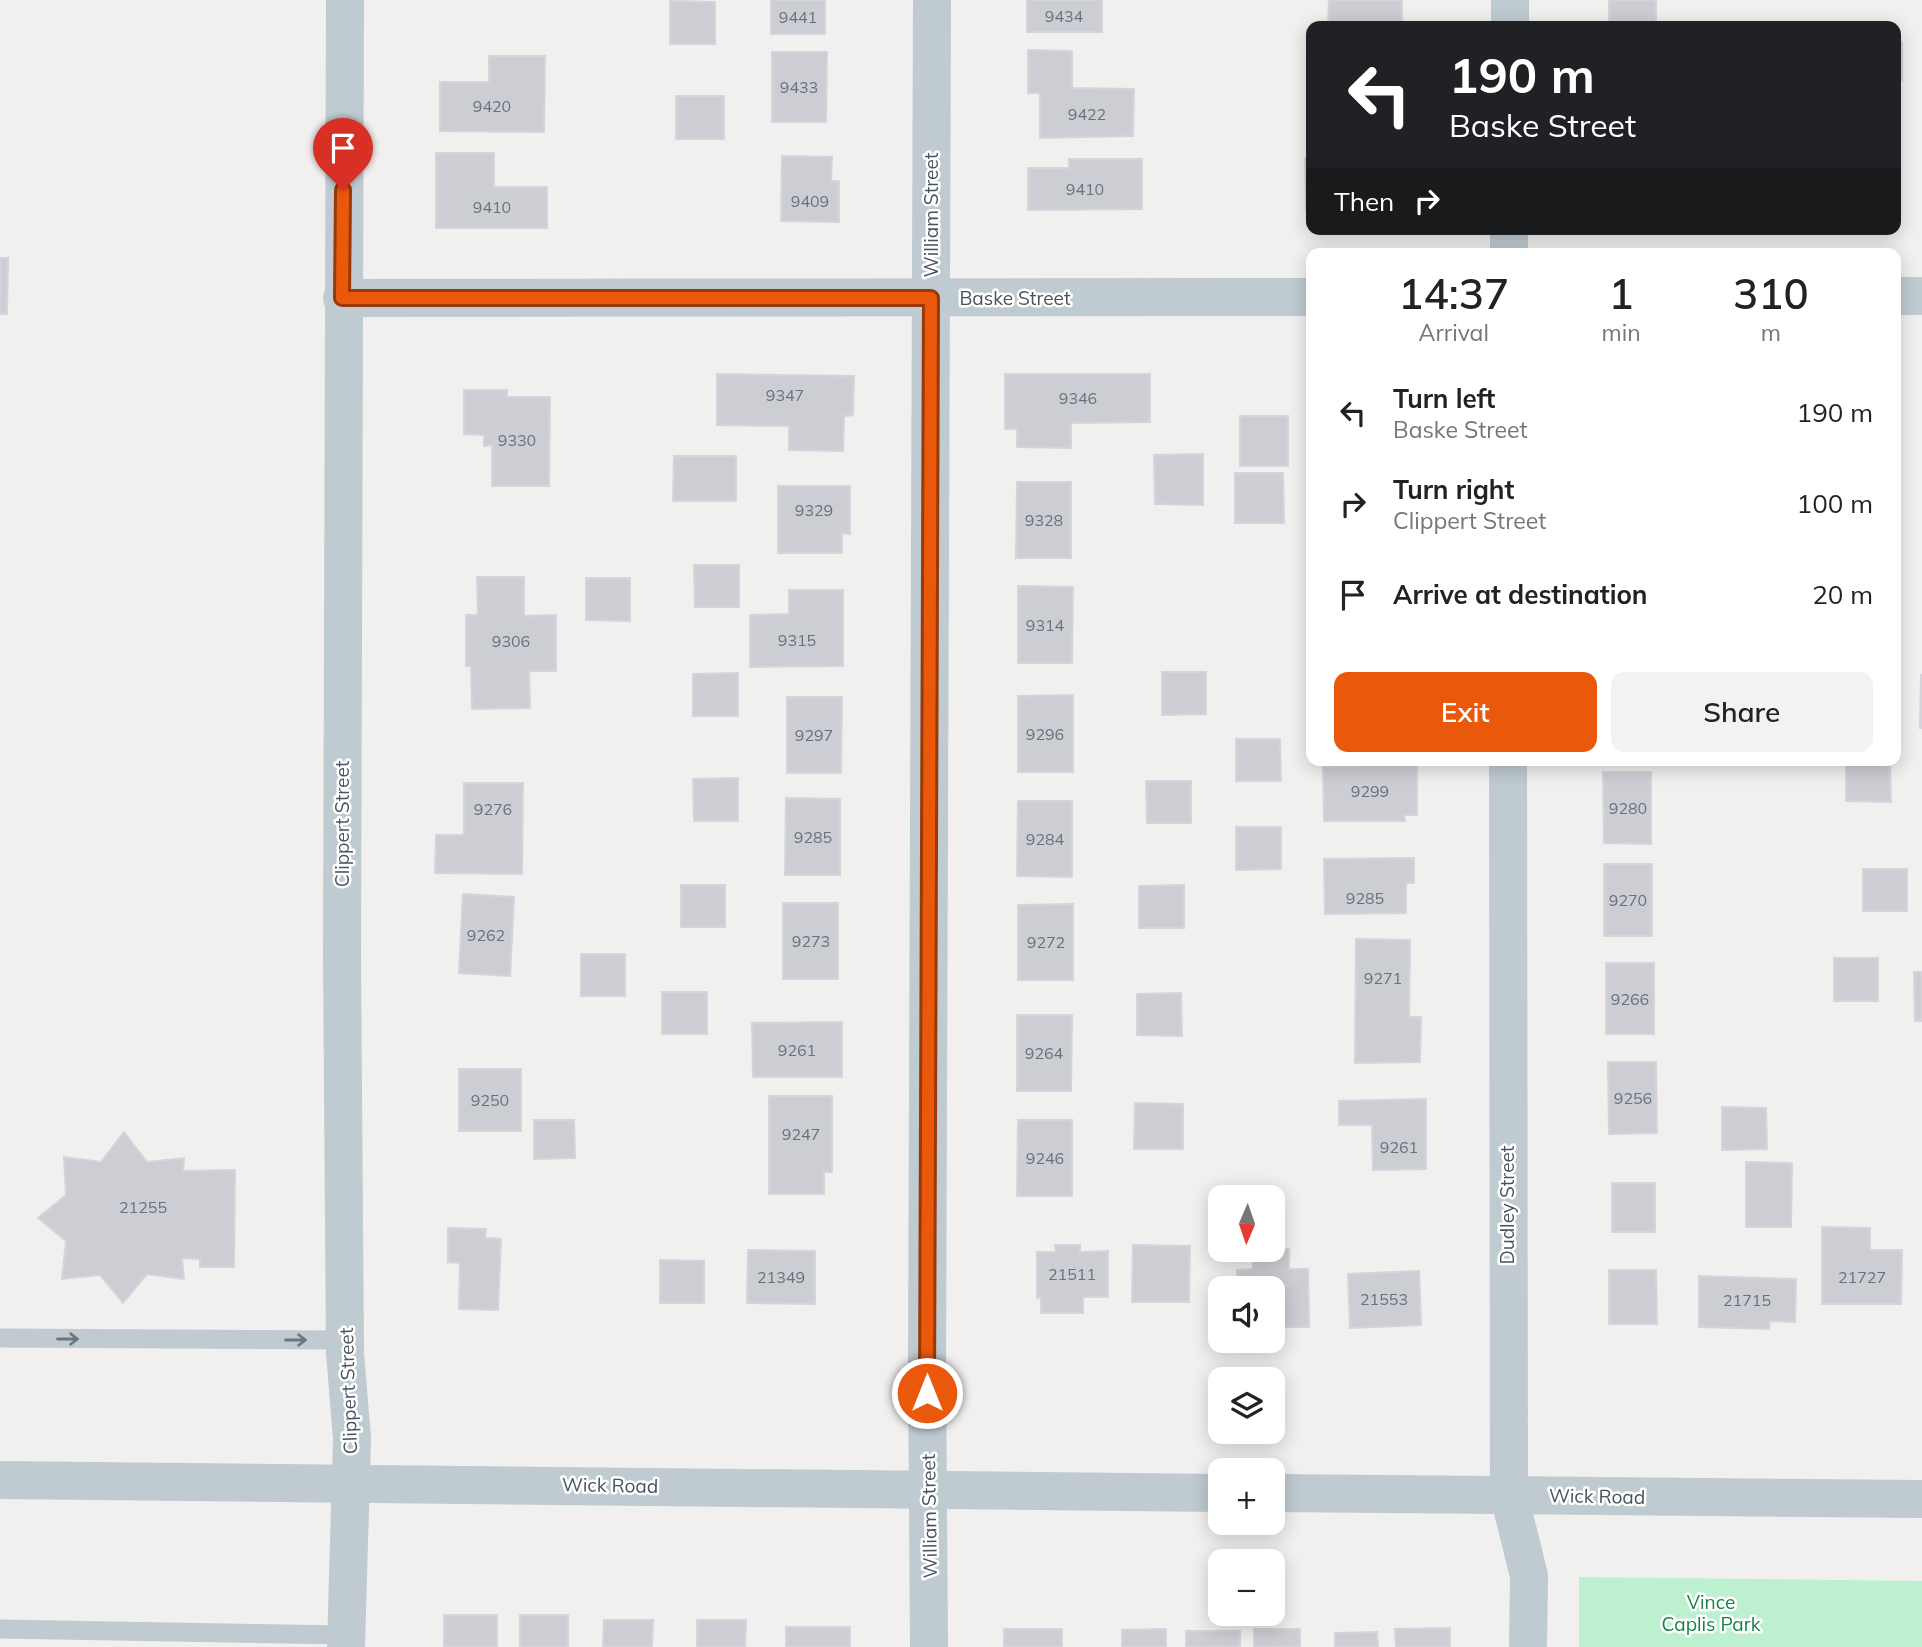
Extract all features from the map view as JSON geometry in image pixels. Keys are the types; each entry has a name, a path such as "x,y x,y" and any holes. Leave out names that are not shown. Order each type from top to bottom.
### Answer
{"street":[{"name":"Clippert Street","path":"345,0 342,298 345,1340 352,1438 346,1641"},
{"name":"William Street","path":"929,1647 932,0"},
{"path":"1510,0 1510,21"},
{"path":"1901,296 1922,296"},
{"name":"Baske Street","path":"342,298 1306,297"},
{"name":"Dudley Street","path":"1508,766 1509,1495 1529,1576 1528,1647"},
{"name":"Wick Road","path":"0,1480 351,1481 1208,1493"},
{"name":"Wick Road","path":"1285,1493 1922,1499"}],"lane":[{"path":"0,1338 345,1340"},
{"path":"0,1629 346,1641"}],"green space":[{"name":"Vince Caplis Park","path":"1579,1577 1922,1581 1922,1647 1579,1647"}],"building":[{"path":"771,0 825,0 825,34 771,34"},
{"path":"1027,0 1102,0 1102,32 1027,32"},
{"path":"1329,0 1402,0 1402,21 1328,21"},
{"path":"1609,0 1656,0 1656,21 1609,21"},
{"path":"670,1 715,2 715,44 670,44"},
{"path":"1901,42 1902,42 1901,80"},
{"path":"1028,50 1072,51 1072,88 1134,89 1133,136 1040,138 1040,93 1028,93"},
{"path":"772,52 827,52 826,122 772,122"},
{"path":"489,56 545,56 544,132 440,131 440,82 489,82"},
{"path":"676,96 724,96 724,139 676,139"},
{"path":"436,153 494,153 494,187 547,187 547,228 436,228"},
{"path":"782,156 832,157 831,181 839,181 839,222 781,221"},
{"path":"1069,159 1142,159 1142,209 1028,210 1028,168 1069,168"},
{"path":"0,258 8,258 7,314 0,314"},
{"path":"717,374 854,376 853,415 844,416 843,451 789,450 789,426 717,425"},
{"path":"1005,374 1150,374 1150,422 1071,423 1071,448 1017,447 1017,429 1005,429"},
{"path":"464,390 507,390 507,397 550,397 549,486 492,486 492,445 484,446 484,435 464,434"},
{"path":"1240,416 1288,416 1288,466 1240,466"},
{"path":"1203,454 1203,505 1155,504 1154,455"},
{"path":"674,456 736,456 736,501 673,501"},
{"path":"1235,473 1283,473 1284,523 1235,523"},
{"path":"1017,482 1071,482 1071,558 1016,558"},
{"path":"778,486 850,486 850,534 842,533 842,553 778,553"},
{"path":"694,565 739,565 739,607 695,607"},
{"path":"477,577 524,577 524,616 556,615 556,671 529,671 530,708 472,709 471,666 466,666 466,615 478,615"},
{"path":"586,578 630,578 630,621 586,620"},
{"path":"1018,586 1073,587 1072,663 1018,663"},
{"path":"789,590 843,590 843,666 750,667 750,615 789,614"},
{"path":"1162,672 1206,672 1206,714 1162,715"},
{"path":"738,673 738,716 693,716 693,674"},
{"path":"1921,675 1922,728 1920,728"},
{"path":"1073,695 1073,772 1018,772 1018,696"},
{"path":"787,697 842,697 841,773 787,773"},
{"path":"1236,739 1280,739 1281,781 1236,781"},
{"path":"1417,766 1417,815 1404,815 1405,821 1324,821 1323,767"},
{"path":"1846,766 1890,766 1891,802 1846,801"},
{"path":"1603,772 1651,772 1651,844 1604,843"},
{"path":"738,778 738,821 694,821 693,779"},
{"path":"1146,781 1191,781 1191,823 1147,823"},
{"path":"464,783 523,783 522,874 435,873 436,835 464,835"},
{"path":"786,798 840,799 840,875 785,875"},
{"path":"1018,801 1072,801 1072,877 1017,876"},
{"path":"1236,827 1281,827 1281,869 1236,870"},
{"path":"1414,858 1414,883 1406,883 1406,913 1325,914 1324,859"},
{"path":"1604,864 1652,864 1652,936 1604,936"},
{"path":"1863,869 1907,869 1907,911 1863,911"},
{"path":"681,885 725,885 725,927 681,927"},
{"path":"1184,885 1184,928 1139,928 1139,886"},
{"path":"463,894 514,897 510,976 459,973"},
{"path":"783,903 838,903 838,979 783,979"},
{"path":"1073,904 1073,980 1018,980 1018,905"},
{"path":"1356,939 1410,940 1409,1017 1421,1017 1420,1062 1355,1063"},
{"path":"581,954 625,954 625,996 581,996"},
{"path":"1834,958 1878,958 1878,1001 1834,1001"},
{"path":"1606,963 1654,963 1654,1034 1606,1034"},
{"path":"1914,972 1922,972 1922,1021 1915,1021"},
{"path":"662,992 707,992 707,1034 662,1034"},
{"path":"1181,993 1182,1036 1137,1035 1137,994"},
{"path":"1017,1015 1072,1015 1071,1091 1017,1091"},
{"path":"842,1022 842,1077 753,1077 752,1023"},
{"path":"1608,1062 1656,1062 1657,1133 1609,1134"},
{"path":"459,1069 521,1069 521,1131 459,1131"},
{"path":"769,1096 832,1096 832,1172 824,1172 824,1194 769,1194"},
{"path":"1426,1099 1426,1169 1373,1170 1372,1125 1339,1125 1339,1101"},
{"path":"1135,1103 1183,1104 1183,1149 1134,1149"},
{"path":"1722,1107 1766,1108 1767,1149 1722,1150"},
{"path":"534,1120 574,1120 575,1158 534,1159"},
{"path":"1018,1120 1072,1120 1072,1196 1017,1196"},
{"path":"124,1132 147,1162 184,1158 183,1171 235,1170 234,1267 200,1267 200,1259 182,1258 184,1279 147,1274 123,1303 100,1275 62,1279 66,1241 38,1218 66,1195 64,1157 101,1162"},
{"path":"1746,1162 1792,1163 1791,1227 1746,1227"},
{"path":"1612,1183 1655,1183 1655,1232 1612,1232"},
{"path":"1822,1227 1870,1228 1870,1250 1902,1250 1901,1304 1822,1304"},
{"path":"448,1228 486,1229 485,1238 501,1239 498,1310 459,1309 460,1263 448,1262"},
{"path":"1055,1245 1080,1245 1080,1252 1108,1251 1108,1297 1083,1297 1083,1313 1041,1313 1041,1297 1037,1298 1037,1252 1056,1252"},
{"path":"1133,1245 1190,1246 1189,1302 1132,1302"},
{"path":"1285,1249 1289,1249 1289,1269 1308,1269 1309,1327 1285,1327 1285,1276 1237,1276 1237,1270 1253,1269 1253,1262 1285,1262"},
{"path":"748,1250 815,1251 815,1304 747,1303"},
{"path":"660,1260 704,1261 704,1303 660,1303"},
{"path":"1609,1270 1656,1270 1657,1324 1609,1324"},
{"path":"1419,1271 1421,1325 1350,1328 1348,1274"},
{"path":"1699,1276 1796,1279 1795,1322 1770,1321 1769,1329 1699,1327"},
{"path":"444,1615 497,1615 497,1647 444,1647"},
{"path":"520,1615 568,1615 568,1647 520,1647"},
{"path":"604,1620 653,1620 652,1647 603,1647"},
{"path":"697,1620 746,1620 745,1647 697,1647"},
{"path":"786,1627 850,1627 850,1647 786,1647"},
{"path":"1450,1628 1450,1647 1396,1647 1395,1629"},
{"path":"1004,1629 1062,1629 1062,1647 1004,1647"},
{"path":"1166,1629 1166,1647 1122,1647 1122,1630"},
{"path":"1254,1629 1300,1629 1300,1647 1254,1647"},
{"path":"1186,1631 1240,1631 1240,1647 1186,1647"},
{"path":"1377,1632 1378,1647 1335,1647 1335,1633"}],"route":[{"path":"343,190 342,298 931,298 927,1393"}]}
